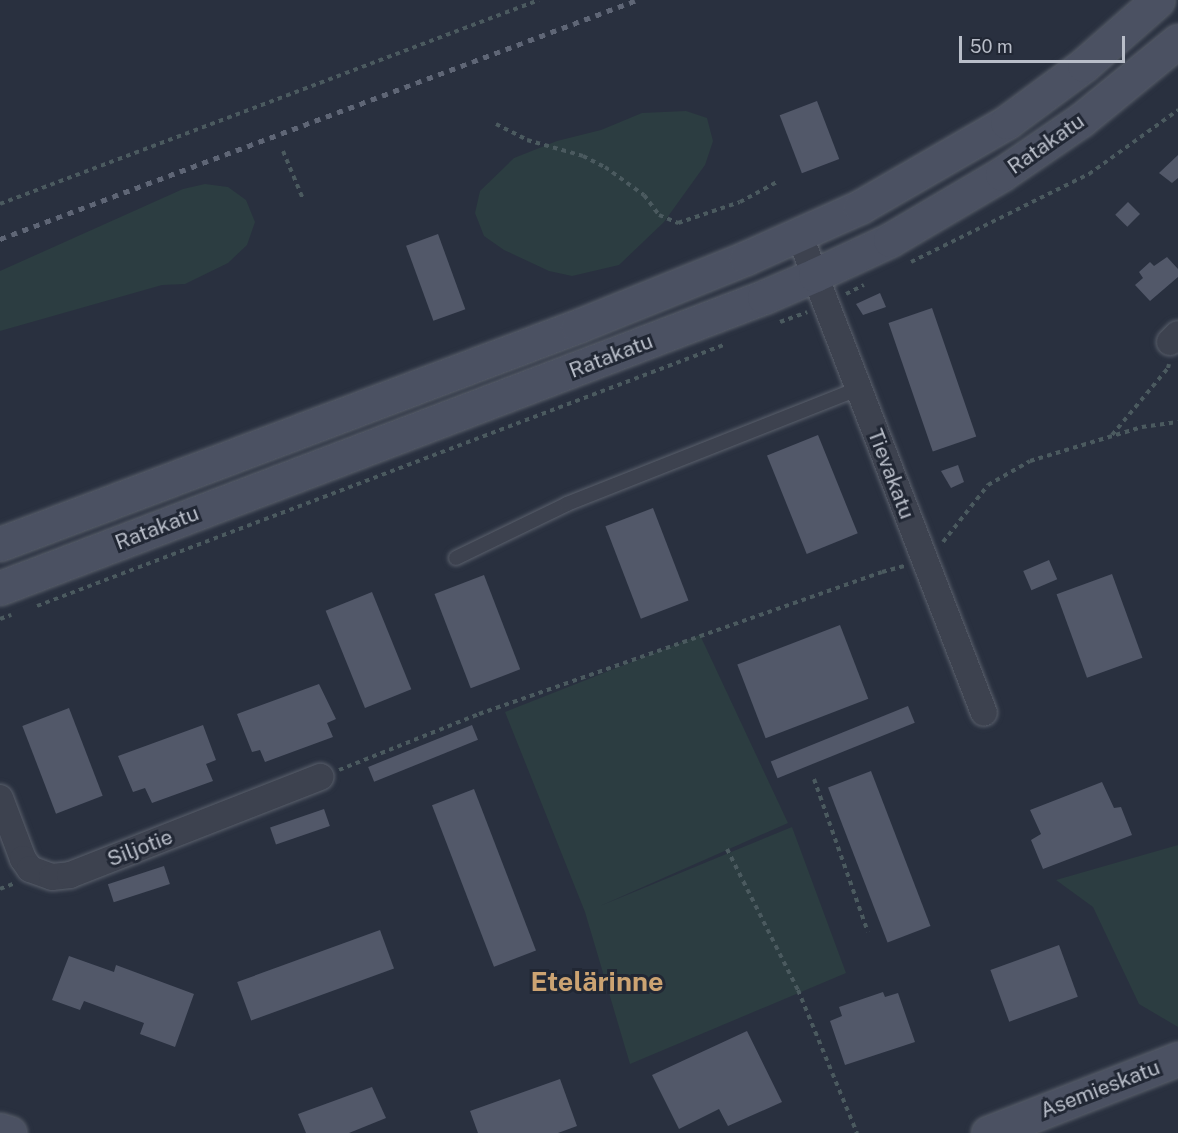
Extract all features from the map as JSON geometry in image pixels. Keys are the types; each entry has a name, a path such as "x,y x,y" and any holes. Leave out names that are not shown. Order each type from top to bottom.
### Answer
{"main road":[{"name":"Ratakatu","path":"0,544 578,326 860,207 1007,122 1084,65 1158,0"},
{"name":"Ratakatu","path":"0,588 753,302 815,275 908,230 1002,174 1081,120 1178,41"},
{"name":"Asemieskatu","path":"988,1133 1178,1059"},
{"path":"0,1130 10,1133"}],"street":[{"name":"Tievakatu","path":"799,234 984,713"},
{"name":"Siljotie","path":"0,798 23,860 30,869 52,877 70,875 320,777"}],"lane":[{"path":"456,558 567,504 858,389"}],"path":[{"path":"0,204 538,0"},
{"path":"496,124 527,140 583,156 605,166 644,195 659,215 678,223 740,202 777,182"},
{"path":"283,151 303,199"},
{"path":"1111,436 1168,368 1174,338"},
{"path":"320,777 479,714 882,572 924,560 933,555 988,485 1030,461 1142,427 1178,422"},
{"path":"814,779 868,932"},
{"path":"727,849 798,990 857,1133"}],"shaded area":[{"path":"686,111 707,118 713,141 705,165 664,222 619,265 572,276 549,271 504,250 484,236 475,213 480,191 514,158 557,141 601,130 642,113"},
{"path":"205,184 228,187 246,200 255,222 247,245 228,263 185,284 162,285 0,331 0,271 183,189"},
{"path":"700,635 788,823 600,906 792,827 846,973 630,1064 585,912 505,712"},
{"path":"1178,845 1178,1027 1139,1004 1093,907 1056,880"}],"building":[{"path":"817,101 839,159 802,173 780,115"},
{"path":"1178,155 1178,178 1172,183 1159,173"},
{"path":"1128,202 1140,214 1127,227 1115,215"},
{"path":"438,234 465,309 433,321 406,246"},
{"path":"1167,257 1178,269 1178,277 1150,301 1135,285 1143,278 1139,272 1150,262 1154,266"},
{"path":"880,293 886,307 863,315 856,304"},
{"path":"932,308 976,437 933,452 889,323"},
{"path":"818,435 858,533 807,554 767,456"},
{"path":"958,465 964,482 951,488 941,471"},
{"path":"653,508 688,600 641,619 605,526"},
{"path":"1049,560 1057,579 1031,590 1023,571"},
{"path":"1112,574 1142,658 1087,678 1057,594"},
{"path":"484,575 520,669 471,688 435,594"},
{"path":"372,592 411,689 365,708 326,611"},
{"path":"840,625 868,699 766,738 737,664"},
{"path":"319,684 336,719 327,723 333,737 265,762 260,750 252,752 237,714"},
{"path":"908,706 915,723 778,778 771,761"},
{"path":"69,708 103,796 56,814 22,726"},
{"path":"203,725 216,760 206,764 213,781 152,803 145,788 133,792 118,756"},
{"path":"472,725 478,740 374,782 368,767"},
{"path":"871,771 930,926 888,942 828,787"},
{"path":"1102,782 1114,808 1121,807 1132,835 1043,869 1031,840 1041,834 1030,810"},
{"path":"474,789 536,951 494,967 432,805"},
{"path":"324,809 330,826 276,845 270,828"},
{"path":"164,866 170,884 114,902 108,884"},
{"path":"380,930 394,969 251,1021 237,982"},
{"path":"1059,945 1078,997 1009,1022 990,970"},
{"path":"69,956 114,972 116,965 194,994 175,1047 140,1034 144,1023 84,1001 80,1010 52,1000"},
{"path":"883,992 885,997 898,993 915,1042 845,1065 830,1021 842,1016 839,1007"},
{"path":"747,1031 782,1102 728,1126 719,1109 679,1129 652,1075"},
{"path":"560,1079 577,1126 558,1133 478,1133 470,1111"},
{"path":"372,1087 386,1118 349,1133 306,1133 298,1114"}],"railway":[{"path":"0,239 637,0"}],"district":[{"name":"Etelärinne","path":"597,982"}]}
